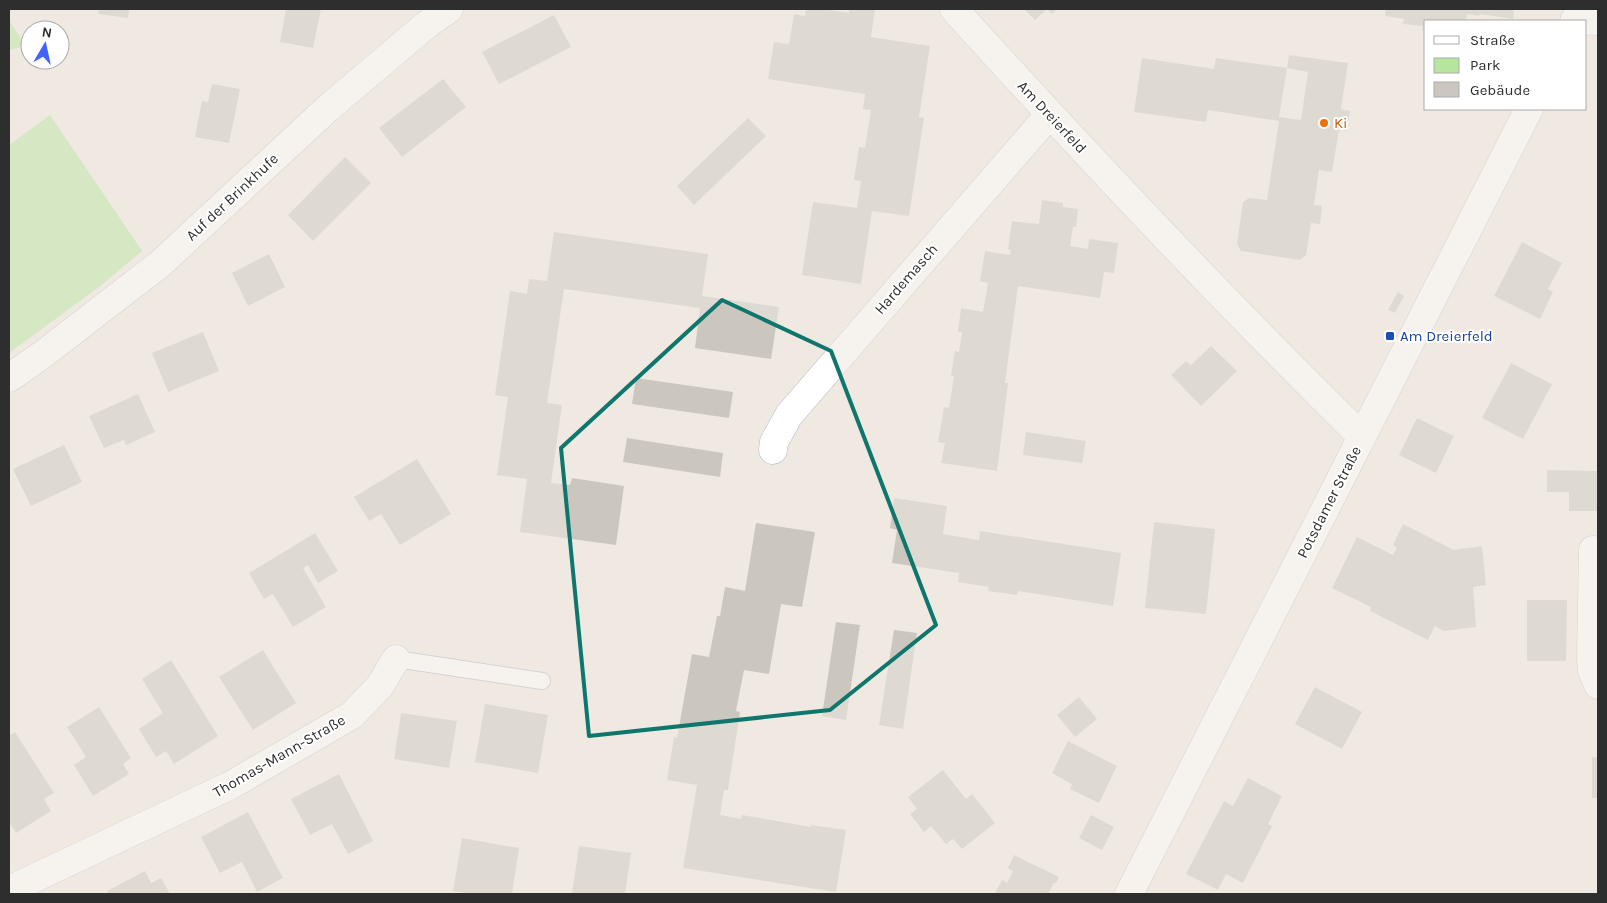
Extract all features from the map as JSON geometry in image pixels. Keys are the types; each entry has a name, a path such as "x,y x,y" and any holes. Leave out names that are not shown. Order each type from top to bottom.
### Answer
{"street":[{"name":"Auf der Brinkhufe","path":"9,378 42,355 160,264 327,109 426,25 449,9"},
{"name":"Am Dreierfeld","path":"954,9 1049,115 1362,437"},
{"name":"Potsdamer Straße","path":"1129,894 1528,110"},
{"name":"Hardemasch","path":"772,450 774,442 789,415 1049,115"},
{"path":"1593,550 1591,659 1592,671 1598,685"},
{"name":"Thomas-Mann-Straße","path":"9,890 231,785 352,715 380,686 396,659"}],"lane":[{"name":"Thomas-Mann-Straße","path":"396,659 542,682"}],"highlighted area":[{"path":"722,300 831,351 936,625 830,710 589,736 561,448"}],"green space":[{"path":"9,20 20,37 20,47 9,50"},
{"path":"50,115 142,251 99,287 9,353 9,145"}],"building":[{"path":"99,9 129,9 128,18 98,14"},
{"path":"286,9 321,9 313,48 280,42"},
{"path":"806,9 849,13 849,9 875,9 871,37 930,46 919,117 924,118 909,216 872,211 861,284 802,275 813,202 857,208 861,181 854,180 859,147 865,148 871,110 863,109 865,94 768,79 774,42 789,44 794,14 805,16"},
{"path":"1024,9 1047,9 1035,20"},
{"path":"1047,9 1057,9 1052,14"},
{"path":"1386,9 1514,9 1513,19 1467,14 1466,20 1424,20 1424,31 1422,30 1423,26 1403,24 1404,19 1385,16"},
{"path":"554,15 571,47 499,84 482,52"},
{"path":"1289,55 1348,63 1341,109 1350,111 1347,131 1339,130 1332,172 1319,170 1314,205 1322,206 1320,224 1311,223 1306,255 1300,260 1241,251 1237,244 1243,202 1249,198 1267,200 1279,121 1208,110 1206,122 1134,112 1142,58 1214,69 1216,58 1287,68","holes":["1287,68 1308,72 1301,120 1279,117"]},
{"path":"443,79 466,107 402,157 379,128"},
{"path":"212,84 240,89 229,143 195,137 202,101 208,102"},
{"path":"748,118 766,136 694,205 677,186"},
{"path":"345,157 371,183 313,241 288,215"},
{"path":"1042,200 1063,203 1063,207 1078,209 1076,227 1073,227 1070,246 1088,249 1089,239 1118,243 1114,273 1104,272 1100,298 1018,286 1005,383 1008,383 997,471 941,463 945,443 938,442 944,407 949,408 954,376 951,375 955,351 959,352 962,332 958,332 961,308 983,312 988,283 980,281 985,251 1010,255 1011,250 1008,249 1012,221 1039,224"},
{"path":"554,232 708,254 702,296 779,307 771,359 695,348 700,308 564,289 547,403 562,405 551,483 570,485 572,478 624,486 616,545 520,532 527,479 497,475 508,397 495,395 510,291 527,294 529,279 547,281"},
{"path":"1522,242 1562,263 1548,289 1553,292 1540,319 1494,296"},
{"path":"269,254 285,287 248,306 232,273"},
{"path":"1398,292 1404,296 1395,313 1388,310"},
{"path":"203,332 219,371 168,392 152,353"},
{"path":"1211,346 1237,371 1201,406 1171,375 1186,361 1191,365"},
{"path":"1511,363 1552,384 1523,439 1482,418"},
{"path":"636,378 733,392 729,418 632,404"},
{"path":"138,394 155,432 126,445 124,440 104,448 89,416"},
{"path":"1417,418 1454,436 1436,473 1399,455"},
{"path":"1026,432 1086,441 1082,463 1023,455"},
{"path":"627,438 723,453 720,477 623,462"},
{"path":"64,445 82,482 31,506 13,469"},
{"path":"417,459 451,514 400,545 381,514 369,521 354,497"},
{"path":"1547,470 1598,471 1598,511 1569,511 1569,492 1547,492"},
{"path":"894,498 947,506 943,534 979,540 980,531 1121,553 1113,606 1018,591 1017,595 988,591 989,587 958,582 959,573 892,563 897,530 890,528"},
{"path":"1154,522 1215,529 1206,614 1145,608"},
{"path":"756,523 815,532 802,607 781,604 769,674 744,670 736,711 740,712 728,790 724,790 720,815 741,819 742,815 811,827 811,825 846,830 836,892 683,868 697,785 667,780 674,737 677,738 692,654 709,657 717,616 720,616 725,587 745,591"},
{"path":"1403,524 1454,550 1482,546 1486,585 1473,587 1476,627 1444,631 1435,626 1428,640 1370,611 1371,607 1332,588 1357,537 1393,555 1397,548 1393,545"},
{"path":"315,533 338,571 318,583 308,565 303,568 326,607 293,627 273,594 264,599 249,573"},
{"path":"1527,600 1567,600 1566,661 1527,661"},
{"path":"836,622 860,625 846,720 822,716"},
{"path":"894,630 917,633 903,729 879,725"},
{"path":"263,650 296,703 253,730 219,677"},
{"path":"171,660 218,736 174,764 166,751 156,757 139,729 163,713 142,679"},
{"path":"1315,687 1362,712 1342,749 1295,724"},
{"path":"1079,697 1097,719 1075,737 1057,715"},
{"path":"485,704 548,715 538,773 475,762"},
{"path":"99,707 131,758 123,764 129,774 93,796 74,765 86,757 67,727"},
{"path":"401,713 457,721 449,768 394,759"},
{"path":"15,732 54,793 44,799 51,811 16,833 9,822 9,736"},
{"path":"1068,741 1117,766 1099,803 1070,789 1072,784 1052,773"},
{"path":"1592,757 1598,758 1598,798 1592,798"},
{"path":"943,770 966,799 972,794 995,823 962,849 953,839 946,844 931,826 924,832 910,814 917,809 908,797"},
{"path":"339,774 373,841 348,854 332,824 310,835 291,799"},
{"path":"1248,778 1282,796 1268,824 1272,826 1243,883 1226,874 1218,890 1186,874 1224,801 1233,806"},
{"path":"248,812 283,878 257,892 242,862 220,873 201,837"},
{"path":"1091,815 1114,827 1102,850 1079,838"},
{"path":"462,838 519,848 512,894 472,894 453,891"},
{"path":"579,846 631,853 625,894 572,894"},
{"path":"1014,855 1059,877 1048,894 995,893 1002,880 1007,883 1013,871 1008,868"},
{"path":"145,871 151,883 161,878 170,894 109,894 107,891"}],"place":[{"name":"Ki","path":"1324,123"},
{"name":"Am Dreierfeld","path":"1390,336"}]}
